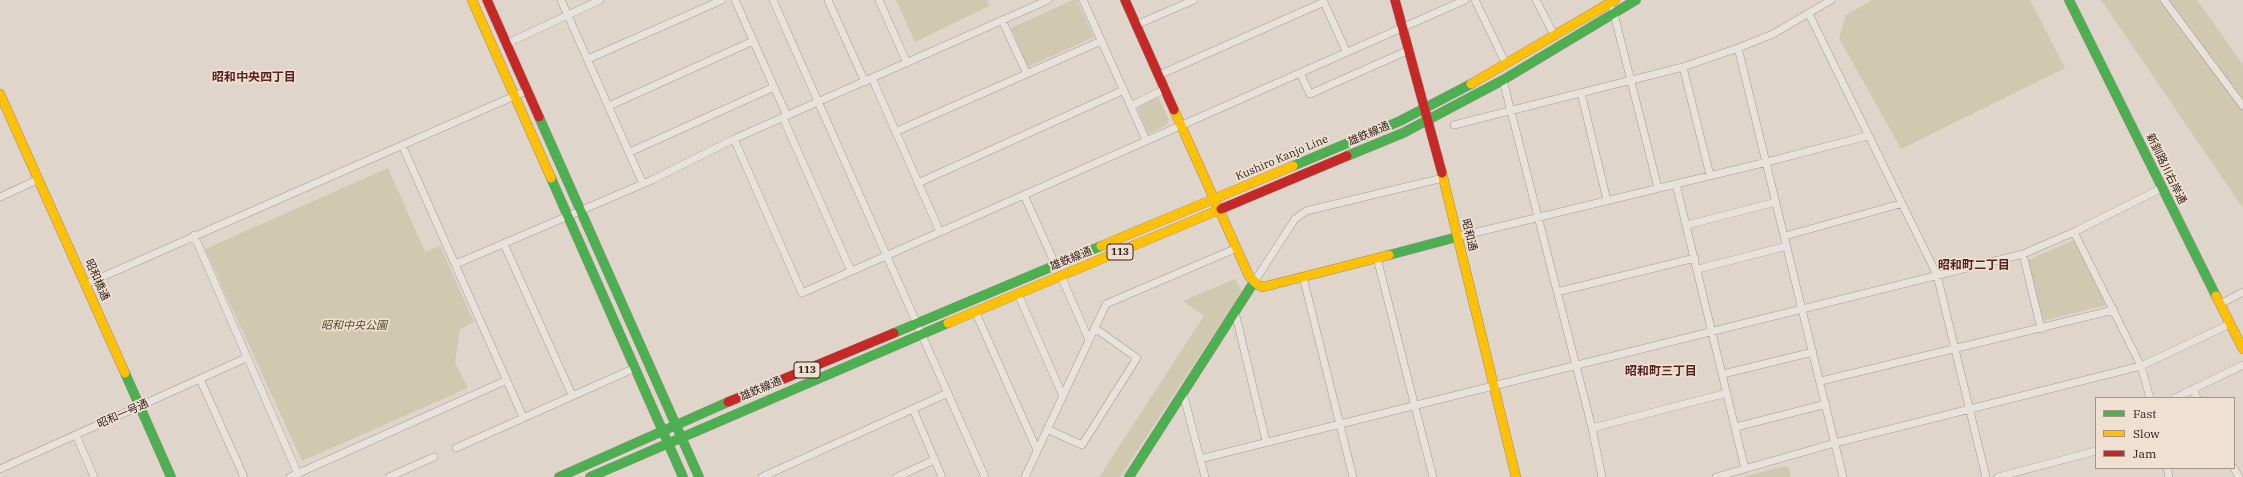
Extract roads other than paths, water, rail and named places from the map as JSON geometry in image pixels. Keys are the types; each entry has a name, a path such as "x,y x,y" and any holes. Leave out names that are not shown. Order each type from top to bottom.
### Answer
{"street":[{"path":"472,0 683,477"},
{"path":"487,0 699,477"},
{"path":"562,0 643,184"},
{"path":"506,44 600,0"},
{"path":"588,59 722,0"},
{"path":"735,0 774,86 785,117 851,271"},
{"path":"773,0 918,323 985,477"},
{"path":"828,0 865,82"},
{"path":"879,0 907,63"},
{"path":"456,264 580,209 643,184 734,139 1048,0"},
{"path":"1082,0 1146,140"},
{"path":"1125,0 1237,248 1254,282 1263,287 1457,237 1767,162 1867,136"},
{"path":"1136,25 1194,0"},
{"name":"昭和通","path":"1395,0 1404,26 1443,178 1516,477"},
{"path":"1445,0 1447,8"},
{"path":"734,139 802,293 1181,124 1300,73 1346,51 1465,0"},
{"path":"1475,0 1506,64"},
{"path":"1536,0 1554,35"},
{"name":"雄鉄線通","path":"590,477 923,335 975,311 1403,133 1503,80 1636,0"},
{"path":"1454,125 1683,67 1773,34 1831,0"},
{"name":"新釧路川右岸通","path":"2069,0 2230,324 2239,332 2243,349"},
{"path":"2164,0 2243,106"},
{"path":"1160,75 1323,1 1346,51"},
{"path":"1610,1 1632,81 1658,188"},
{"name":"Kushiro Kanjo Line","path":"1056,266 1400,122 1506,64 1610,1"},
{"path":"1809,14 1900,204 1936,275 1956,349 1986,477"},
{"path":"1002,20 1027,74"},
{"path":"609,106 753,41"},
{"path":"895,132 1101,41"},
{"path":"1738,48 1814,352 1843,477"},
{"path":"1300,73 1310,94 1409,50"},
{"path":"1683,67 1710,175"},
{"path":"872,78 940,232"},
{"path":"1503,80 1557,292 1574,366 1592,428 1602,477"},
{"path":"630,152 774,86"},
{"path":"1131,106 1165,89"},
{"path":"86,284 528,90"},
{"path":"918,183 1124,90"},
{"path":"1581,93 1607,200"},
{"name":"昭和橋通","path":"0,94 171,477"},
{"path":"402,145 523,417"},
{"path":"1129,477 1295,219 1306,210 1443,178"},
{"path":"0,197 39,179"},
{"path":"1676,184 1698,269 1745,469"},
{"path":"1200,459 1266,441 1340,424 2023,254 2074,232 2162,188"},
{"path":"1024,195 1056,266"},
{"path":"1687,225 1776,202"},
{"path":"1784,236 1900,204"},
{"path":"2074,232 2142,366 2150,397"},
{"path":"194,236 246,358 298,474"},
{"path":"504,244 572,395"},
{"path":"1698,269 1787,246"},
{"path":"1025,477 1062,394 1106,304 1237,248"},
{"path":"2023,254 2041,329"},
{"path":"1378,258 1430,476"},
{"path":"1557,292 1695,258"},
{"name":"雄鉄線通","path":"559,477 675,424 1056,266"},
{"path":"1061,276 1089,340"},
{"path":"1303,277 1353,477"},
{"path":"2220,304 2243,292"},
{"path":"1018,294 1062,394"},
{"path":"1821,381 2041,329 2114,310"},
{"path":"975,311 1036,450"},
{"path":"1235,312 1266,441"},
{"path":"1716,477 1835,443 2142,366 2230,324"},
{"path":"1047,429 1082,445 1137,358 1095,328"},
{"path":"1723,374 1814,352"},
{"name":"昭和一号通","path":"0,469 246,358"},
{"path":"2177,397 2243,365"},
{"path":"456,448 635,368"},
{"path":"200,380 244,477"},
{"path":"290,477 507,380"},
{"path":"2193,389 2197,397"},
{"path":"762,477 773,475 948,393"},
{"path":"1183,393 1205,477"},
{"path":"1592,428 1727,393"},
{"path":"1736,427 1826,404"},
{"path":"913,409 942,477"},
{"path":"76,435 94,477"},
{"path":"1998,477 2095,451"},
{"path":"389,477 434,457"},
{"path":"897,477 934,460"}],"district":[{"name":"昭和中央四丁目","path":"254,78"},
{"name":"昭和町二丁目","path":"1974,266"},
{"name":"昭和町三丁目","path":"1661,372"}],"park label":[{"name":"昭和中央公園","path":"354,326"}]}
